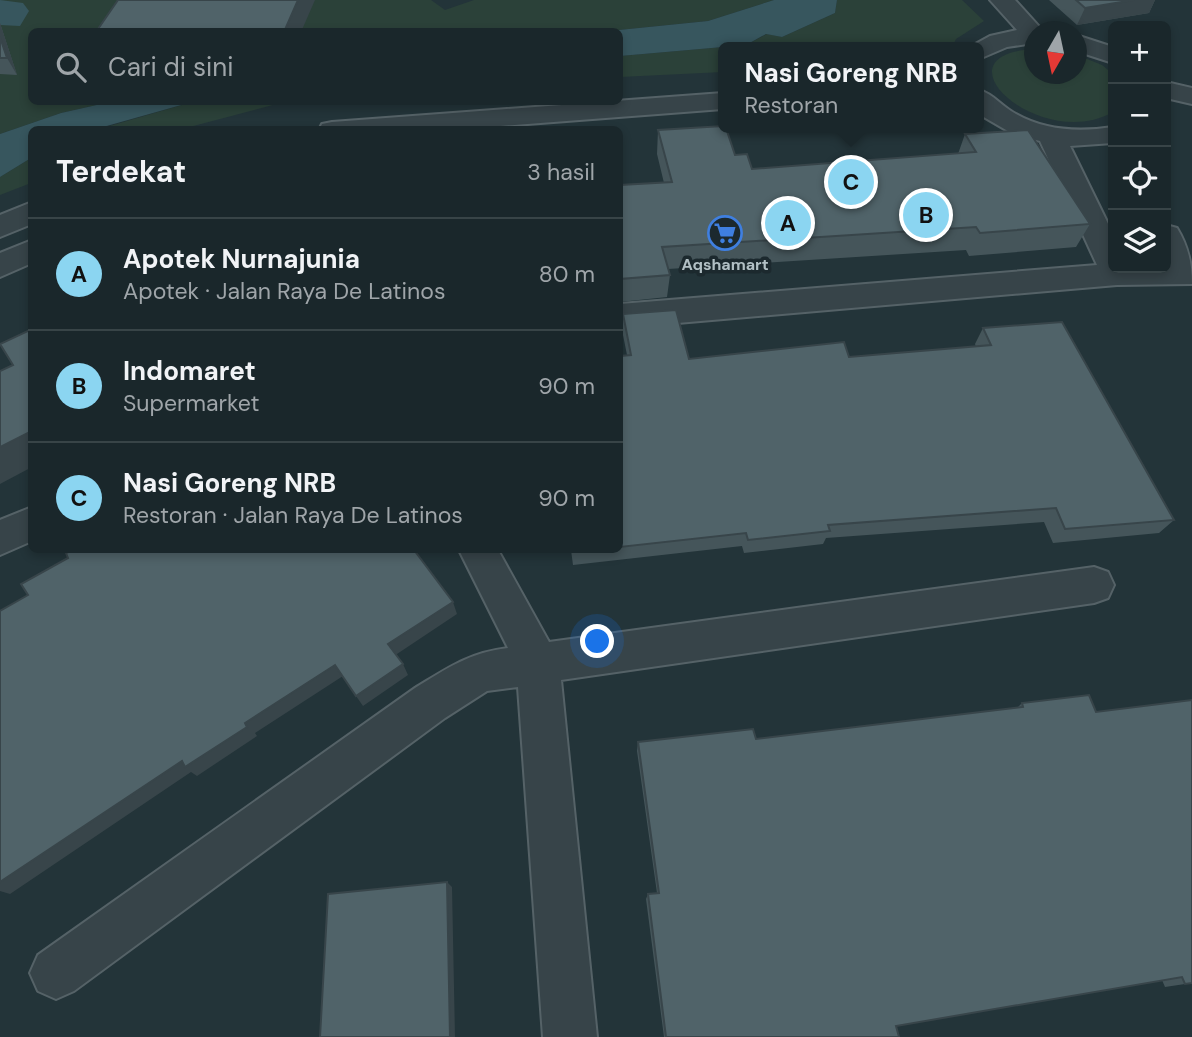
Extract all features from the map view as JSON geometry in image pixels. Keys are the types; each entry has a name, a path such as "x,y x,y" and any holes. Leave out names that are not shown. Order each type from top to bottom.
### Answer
{"street":[{"path":"1002,0 1024,25"},
{"path":"984,48 1010,38 1024,37"},
{"path":"1087,46 1108,53"},
{"path":"1171,91 1192,96"},
{"path":"386,126 718,101"},
{"path":"984,102 1004,118 1050,134 1100,138 1108,136"},
{"path":"1050,134 1108,254"},
{"path":"0,227 28,214"},
{"path":"1171,244 1186,272"},
{"path":"0,266 28,252"},
{"path":"623,316 1108,270"},
{"path":"0,538 28,525"},
{"path":"480,553 537,663 570,1037"},
{"path":"56,973 430,703 479,673 1094,585"}],"green space":[{"path":"0,0 431,0 445,10 474,0 774,0 708,21 623,30 28,28 28,105 97,105 61,113 0,134"},
{"path":"837,0 962,0 984,21 954,42 752,42 767,34 782,37 835,13"},
{"path":"718,47 718,72 623,77 623,56"},
{"path":"1024,51 1024,84 1087,84 1087,59 1102,65 1108,70 1108,114 1085,121 1056,120 1029,112 1008,98 995,82 993,67 1005,55"},
{"path":"182,105 273,105 193,126 110,126"},
{"path":"28,160 28,184 0,195 0,177"}],"water":[{"path":"0,0 23,3 29,11 20,26 0,25"},
{"path":"774,0 837,0 835,13 782,37 766,34 751,42 718,42 718,47 623,56 623,30 708,21"},
{"path":"97,105 181,105 107,126 28,126 28,160 0,177 0,134 61,113"}],"building":[{"path":"118,0 298,0 286,28 99,28"},
{"path":"1076,0 1134,0 1085,8"},
{"path":"0,37 7,58 0,58"},
{"path":"718,126 718,133 728,133 735,155 747,154 752,169 976,152 965,134 1028,130 1090,224 980,233 976,227 662,247 670,275 623,279 623,185 672,182 658,130"},
{"path":"676,310 689,359 844,342 849,357 991,345 983,328 1062,322 1174,520 1065,529 1056,508 828,525 830,531 748,540 746,533 623,547 623,356 631,355 623,314"},
{"path":"28,331 28,433 0,447 0,371 13,365 0,344"},
{"path":"66,553 416,553 453,602 388,644 403,664 356,696 335,665 245,723 247,727 185,767 182,761 0,882 0,611 28,595 21,584 68,558"},
{"path":"1089,695 1096,712 1192,700 1192,983 1185,984 1182,977 896,1026 899,1037 666,1037 648,894 659,893 638,742 753,729 756,739 1023,707 1022,703"},
{"path":"447,882 450,1037 320,1037 328,894"}],"place":[{"name":"Nasi Goreng NRB","path":"851,182"},
{"name":"Indomaret","path":"926,215"},
{"name":"Apotek Nurnajunia","path":"788,223"},
{"name":"Aqshamart","path":"725,233"}]}
